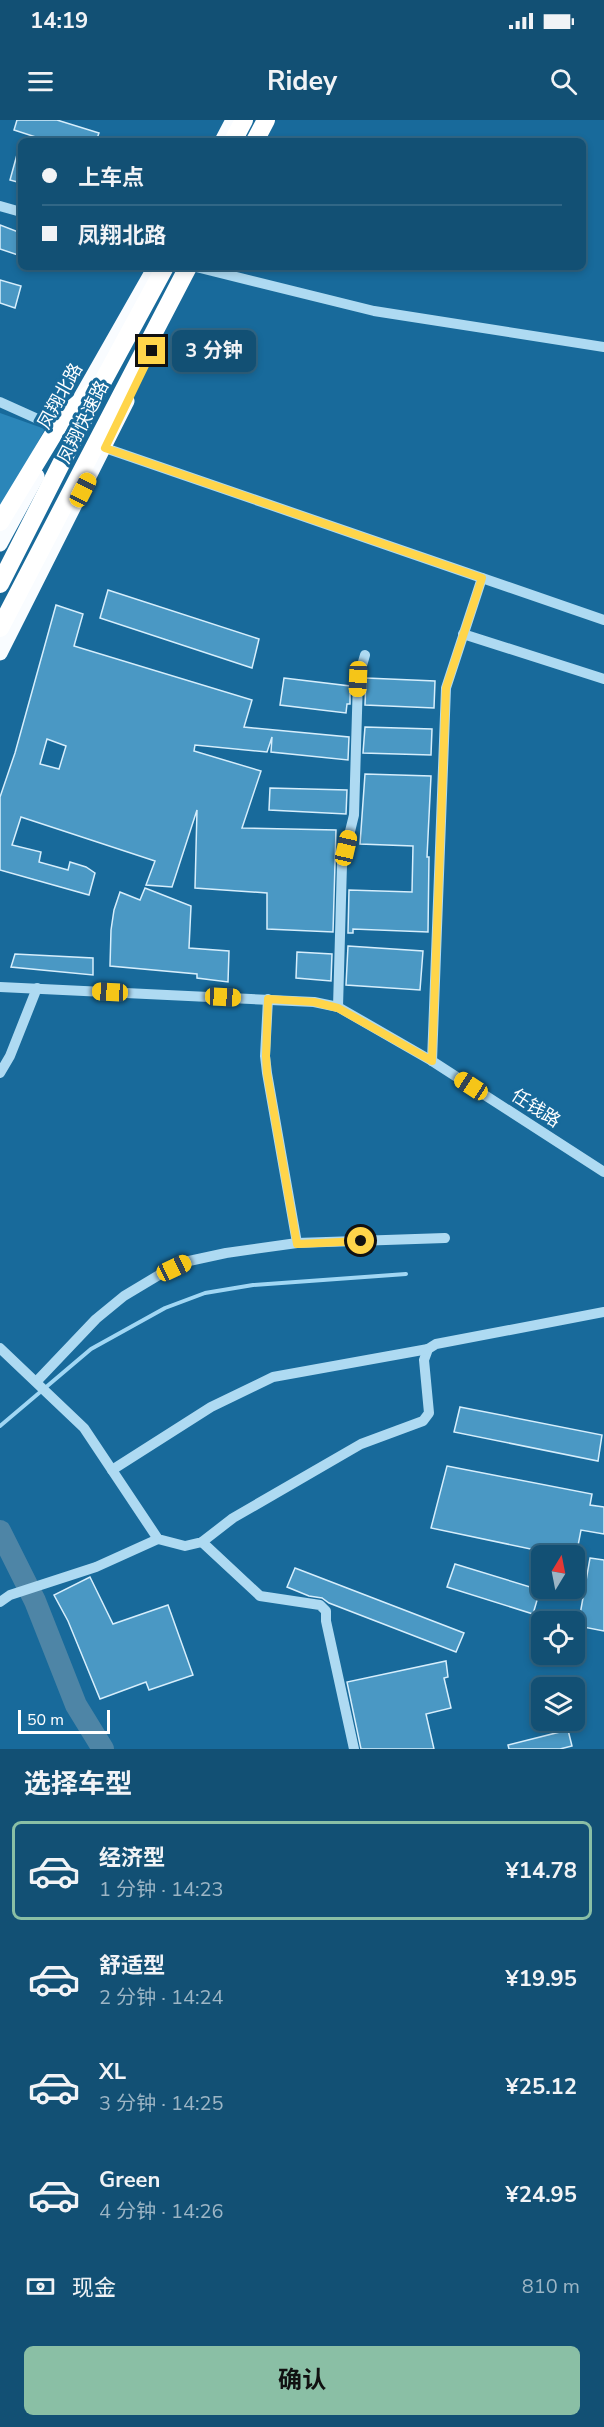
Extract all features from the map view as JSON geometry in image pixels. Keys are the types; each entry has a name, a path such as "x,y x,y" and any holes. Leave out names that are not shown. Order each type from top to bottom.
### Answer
{"highway":[{"path":"235,138 244,120"},
{"path":"257,138 266,120"},
{"name":"凤翔快速路","path":"0,584 102,383 163,270"},
{"name":"凤翔快速路","path":"0,628 186,270"},
{"path":"0,522 65,415 102,383"}],"main road":[{"path":"224,138 233,120"},
{"path":"266,138 275,120"},
{"name":"凤翔北路","path":"0,544 153,270"},
{"path":"0,653 194,270"}],"street":[{"path":"0,206 18,211"},
{"path":"208,270 374,311 604,347"},
{"path":"0,402 63,430"},
{"path":"105,448 604,620"},
{"path":"432,1061 446,688 482,578"},
{"path":"463,634 604,679"},
{"path":"338,1008 342,864 354,815 358,679 365,655"},
{"name":"任钱路","path":"0,987 268,999 314,1002 338,1008 432,1061 604,1172"},
{"path":"0,1073 10,1056 37,988"},
{"path":"268,999 267,1073 297,1244"},
{"path":"37,1382 96,1319 124,1296 159,1275 189,1261 226,1253 297,1244 445,1238"},
{"path":"112,1470 211,1407 273,1377 428,1349 436,1344 604,1312"},
{"path":"0,1348 84,1428 158,1539"},
{"path":"0,1602 10,1595 63,1578 158,1539 185,1546 202,1542 233,1518 361,1444 423,1421 429,1413 424,1360 428,1349"},
{"path":"202,1542 260,1596 320,1605 326,1611 326,1621 354,1749"}],"shaded area":[{"path":"0,413 45,429 0,511"}],"building":[{"path":"17,120 57,120 99,133 97,138 39,138 14,130"},
{"path":"18,151 18,182 10,180"},
{"path":"0,225 18,232 18,255 0,249"},
{"path":"0,280 21,286 15,308 0,303"},
{"path":"108,590 259,639 252,668 100,618"},
{"path":"56,605 83,614 74,646 252,700 244,727 349,737 348,760 271,752 272,737 267,752 195,745 194,751 261,771 242,828 336,830 333,932 267,929 267,893 195,888 197,810 172,887 146,885 155,861 21,817 12,845 41,852 39,862 68,870 70,862 86,867 95,873 89,895 0,870 0,797 15,753","holes":["47,739 66,746 59,769 40,764"]},
{"path":"284,678 350,686 350,704 347,704 346,713 280,705"},
{"path":"366,678 435,681 434,708 365,705"},
{"path":"365,727 432,729 431,755 363,753"},
{"path":"365,774 431,776 427,857 429,857 428,932 353,929 353,933 348,933 349,890 412,892 413,846 360,844"},
{"path":"270,788 347,790 346,814 269,810"},
{"path":"145,888 191,906 189,948 229,951 228,982 197,978 197,974 110,966 111,930 120,892 140,900"},
{"path":"348,946 423,951 420,990 346,985"},
{"path":"297,952 332,954 331,981 296,978"},
{"path":"15,954 93,958 93,975 11,967"},
{"path":"460,1407 602,1435 598,1461 454,1432"},
{"path":"447,1466 592,1494 590,1505 604,1507 604,1534 581,1530 578,1545 531,1545 531,1549 431,1528"},
{"path":"590,1558 604,1560 604,1631 585,1627 585,1611 581,1611 583,1599 585,1599"},
{"path":"455,1564 531,1587 531,1599 537,1599 531,1613 447,1587"},
{"path":"295,1568 464,1633 456,1652 329,1603 322,1598 309,1596 287,1587"},
{"path":"90,1577 113,1624 168,1605 193,1675 149,1690 146,1682 100,1699 68,1621 54,1595"},
{"path":"446,1661 448,1677 444,1678 451,1708 426,1714 434,1749 361,1749 347,1682"},
{"path":"568,1731 572,1746 560,1749 509,1749 508,1745"}],"waterway":[{"path":"0,1426 91,1349 165,1308 205,1293 253,1285 406,1274"},
{"path":"0,1531 35,1601 76,1705 103,1749"}],"route":[{"path":"152,351 105,448 482,578 446,688 432,1061 338,1008 314,1002 268,999 267,1073 297,1244 361,1241"}]}
